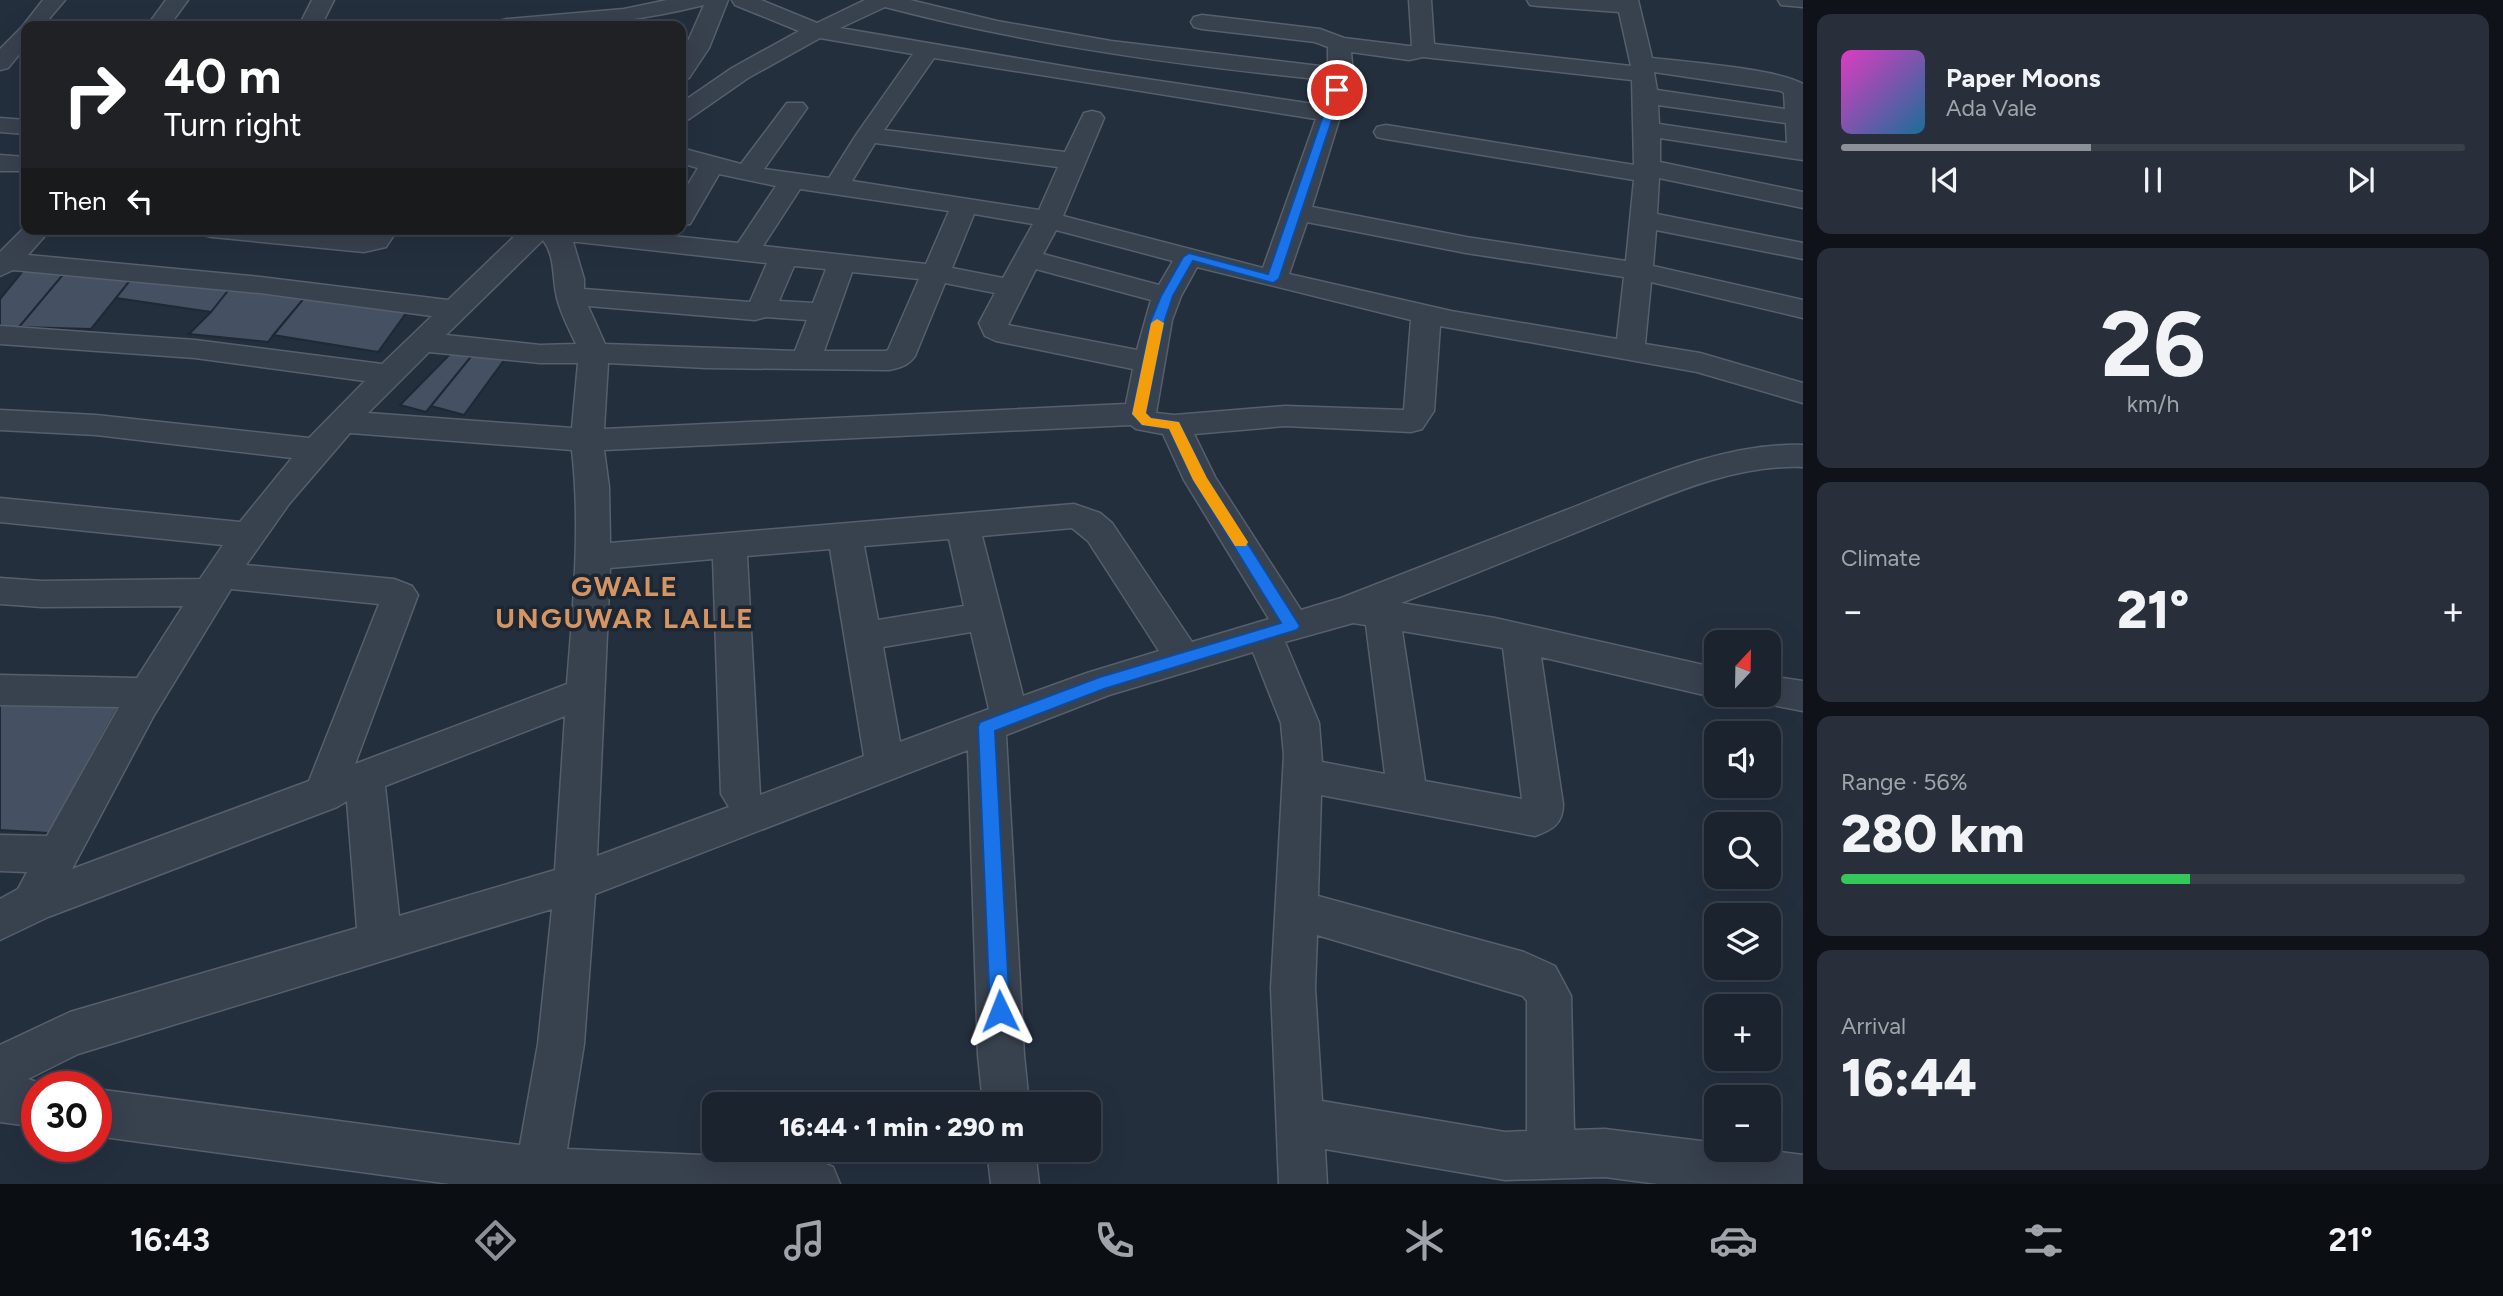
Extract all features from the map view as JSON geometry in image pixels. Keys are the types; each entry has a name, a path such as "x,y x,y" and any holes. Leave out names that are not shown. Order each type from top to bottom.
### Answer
{"street":[{"path":"36,21 54,0"},
{"path":"162,21 177,0"},
{"path":"312,21 323,0"},
{"path":"552,21 570,0"},
{"path":"572,21 701,0"},
{"path":"686,66 698,48 717,0"},
{"path":"743,0 817,31 927,51 1330,114"},
{"path":"686,110 729,80 817,31 883,0 935,15 1084,43 1236,65 1341,75"},
{"path":"1420,0 1423,50"},
{"path":"1538,0 1628,3 1645,78 1647,129 1642,219 1629,352"},
{"path":"1789,0 1803,1"},
{"path":"1202,22 1320,36 1339,44 1409,53 1423,50 1645,78 1788,85 1798,94 1802,152 1647,129"},
{"path":"0,64 21,39"},
{"path":"1273,279 1341,75 1343,54 1339,44"},
{"path":"837,186 868,135 927,51"},
{"path":"0,64 21,66"},
{"path":"1645,78 1799,118"},
{"path":"747,174 795,108"},
{"path":"1092,118 1048,220 993,323 995,330 1006,335 1148,362"},
{"path":"0,125 21,127"},
{"path":"1386,132 1645,170 1803,200"},
{"path":"868,135 1073,161"},
{"path":"686,156 747,174 965,205 1048,220 1273,279 1426,314 1700,363 1803,393"},
{"path":"0,163 21,164"},
{"path":"686,209 713,163"},
{"path":"746,253 793,180"},
{"path":"423,342 540,354 594,353 706,359 881,362 900,356 965,205"},
{"path":"1296,212 1466,245 1637,271 1803,309"},
{"path":"1642,219 1803,251"},
{"path":"273,235 364,244 377,241 382,235"},
{"path":"16,911 58,854 173,647 248,535 287,484 388,374 532,235"},
{"path":"538,1178 561,1044 575,883 593,557 593,487 587,440 594,353 570,296 570,279 560,235"},
{"path":"648,235 670,236 746,253 936,273 1011,288"},
{"path":"13,249 135,275 260,285 455,310"},
{"path":"762,308 784,256"},
{"path":"1139,414 1148,362 1167,296 1189,257"},
{"path":"1027,258 1167,296"},
{"path":"806,361 842,263"},
{"path":"570,296 746,311 762,308 823,313"},
{"path":"343,422 587,440 1139,414 1147,422 1174,425 1285,416 1412,422 1419,411 1426,314"},
{"path":"0,335 195,349 388,374"},
{"path":"0,420 96,425 317,450"},
{"path":"1174,425 1278,630 1300,723 1302,775 1293,988 1303,1184"},
{"path":"21,1092 3,1078 70,1034 575,883 1100,683 1278,630 1366,611 1662,486 1745,459 1777,455 1803,456"},
{"path":"0,510 248,535"},
{"path":"593,557 1074,516 1088,521 1100,533 1183,659"},
{"path":"962,526 984,616 998,723 1001,1055 1005,1092"},
{"path":"845,536 885,766"},
{"path":"729,545 741,794"},
{"path":"0,591 42,594 216,583 400,595 323,795"},
{"path":"1366,611 1520,638 1704,680"},
{"path":"1366,611 1407,793"},
{"path":"862,637 984,616"},
{"path":"1302,775 1535,819 1543,813 1520,638"},
{"path":"0,690 148,692"},
{"path":"16,911 585,693"},
{"path":"1782,693 1803,696"},
{"path":"365,778 380,943"},
{"path":"0,853 58,854"},
{"path":"1297,910 1524,973 1539,981 1549,996 1551,1156"},
{"path":"112,1114 538,1178 816,1184"},
{"path":"1300,1121 1505,1156 1605,1153 1803,1179"},
{"path":"1012,1162 1015,1184"}],"building":[{"path":"26,267 66,271 19,327 0,327 0,299"},
{"path":"66,271 132,278 91,329 19,327"},
{"path":"132,278 230,288 211,312 116,298"},
{"path":"230,288 305,297 268,342 189,334"},
{"path":"305,297 409,309 378,352 273,335"},
{"path":"455,349 474,353 426,412 400,405"},
{"path":"474,353 507,356 464,415 431,406"},
{"path":"0,694 122,700 49,833 0,830"}],"slow traffic":[{"path":"1157,323 1139,414 1147,422 1174,425 1200,480 1241,542"}],"district":[{"name":"GWALE UNGUWAR LALLE","path":"625,602"}],"route":[{"path":"1000,1011 986,727 1100,683 1292,626 1200,480 1174,425 1147,422 1139,414 1158,320 1167,296 1189,257 1273,279 1337,90"}]}
